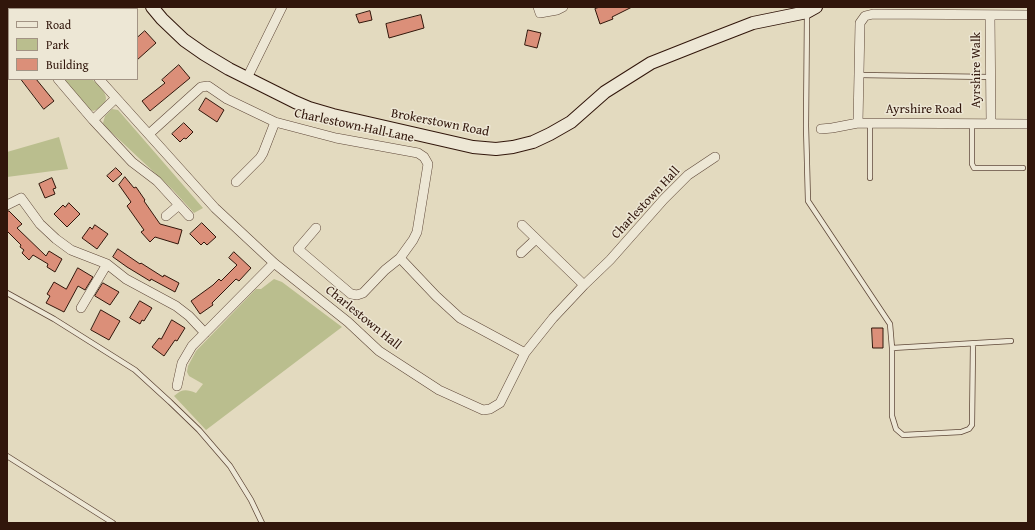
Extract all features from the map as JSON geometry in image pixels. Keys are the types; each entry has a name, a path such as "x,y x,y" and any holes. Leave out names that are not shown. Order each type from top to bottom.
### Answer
{"street":[{"name":"Brokerstown Road","path":"152,7 184,40 204,54 247,78 309,108 333,115 473,146 496,148 513,147 533,142 550,134 571,122 605,92 652,63 753,23 812,9"},
{"path":"247,78 282,7"},
{"path":"538,7 540,13 557,10 563,7"},
{"path":"858,123 860,23 866,16 873,14 953,11 990,15 1028,15"},
{"name":"Ayrshire Walk","path":"990,15 991,124"},
{"path":"59,80 132,162 157,181 189,216"},
{"name":"Charlestown Hall","path":"100,80 216,208 274,263 348,322 379,351 439,390 483,410 490,409 500,403 525,353 553,318 610,260 664,199 688,175 715,157"},
{"name":"Charlestown Hall Lane","path":"149,134 201,87 208,86 227,99 275,122 336,138 418,153 424,157 428,164 417,232 400,258 385,270 363,293 358,295 351,294 298,250 316,228"},
{"path":"93,120 116,98"},
{"name":"Charlestown Hall Lane","path":"236,182 263,154 275,122"},
{"name":"Ayrshire Road","path":"821,129 858,123 1028,124"},
{"path":"7,204 21,198 40,224 56,239 71,250 107,264 126,279 176,306 189,316 205,333"},
{"path":"166,216 179,205"},
{"path":"522,225 584,285"},
{"path":"522,253 536,239"},
{"path":"400,258 436,296 460,318 525,353"},
{"path":"178,386 182,363 192,346 274,263"},
{"path":"81,308 107,264"}],"lane":[{"path":"812,9 806,126 808,201 890,324 892,348 892,416 896,429 903,435 961,432 969,429 972,425 973,344"},
{"path":"859,75 990,77"},
{"path":"870,123 870,178"},
{"path":"972,124 972,164 974,168 1023,168"},
{"path":"7,293 54,319 135,370 198,430 230,466 251,500 262,523"},
{"path":"892,348 1011,341"},
{"path":"7,456 113,523"}],"green space":[{"path":"63,80 93,80 100,87 105,94 106,101 101,107 93,111 88,108"},
{"path":"112,109 118,110 203,208 194,213 173,190 109,130 103,123 105,116"},
{"path":"59,137 68,169 7,177 7,152"},
{"path":"274,279 282,282 342,327 206,430 174,396 184,390 196,393 203,384 189,376 187,372 188,366 196,351 256,289 261,289"}],"building":[{"path":"600,7 632,7 612,17 613,19 600,24 595,9"},
{"path":"370,11 372,20 359,23 356,15"},
{"path":"421,15 424,28 389,38 386,24"},
{"path":"528,30 541,33 537,48 525,45"},
{"path":"145,31 156,43 138,59 138,37"},
{"path":"179,65 190,78 150,111 142,101 165,83 162,80"},
{"path":"22,80 37,80 54,101 44,109"},
{"path":"206,98 224,110 217,122 199,110"},
{"path":"184,123 193,132 186,139 184,138 180,142 172,134"},
{"path":"116,168 122,174 113,182 107,176"},
{"path":"125,177 134,188 136,187 160,224 182,230 178,244 155,237 150,242 141,232 144,230 127,206 131,202 119,185"},
{"path":"52,178 56,188 53,189 55,194 45,198 39,184"},
{"path":"69,203 80,214 67,227 54,214 63,205 65,207"},
{"path":"7,211 9,211 22,224 17,228 46,256 49,251 62,259 55,272 47,267 48,264 33,255 29,260 22,253 24,250 20,247 21,245 7,231"},
{"path":"202,223 216,237 207,245 204,242 201,245 190,234"},
{"path":"95,225 108,234 97,249 82,238 90,227 92,229"},
{"path":"118,249 163,277 164,275 179,283 175,292 151,279 150,281 113,257"},
{"path":"234,252 251,268 239,281 236,279 212,303 213,305 200,314 191,301 219,279 221,281 237,265 229,258"},
{"path":"78,268 93,277 85,290 78,286 64,312 46,303 50,296 47,294 54,282 66,289"},
{"path":"103,283 119,292 110,305 95,296"},
{"path":"140,301 152,308 144,321 142,320 140,324 130,318"},
{"path":"101,310 120,321 109,340 91,330"},
{"path":"172,320 185,328 177,341 175,340 164,356 152,347 159,338 161,339"},
{"path":"872,328 883,328 883,348 873,348"}]}
